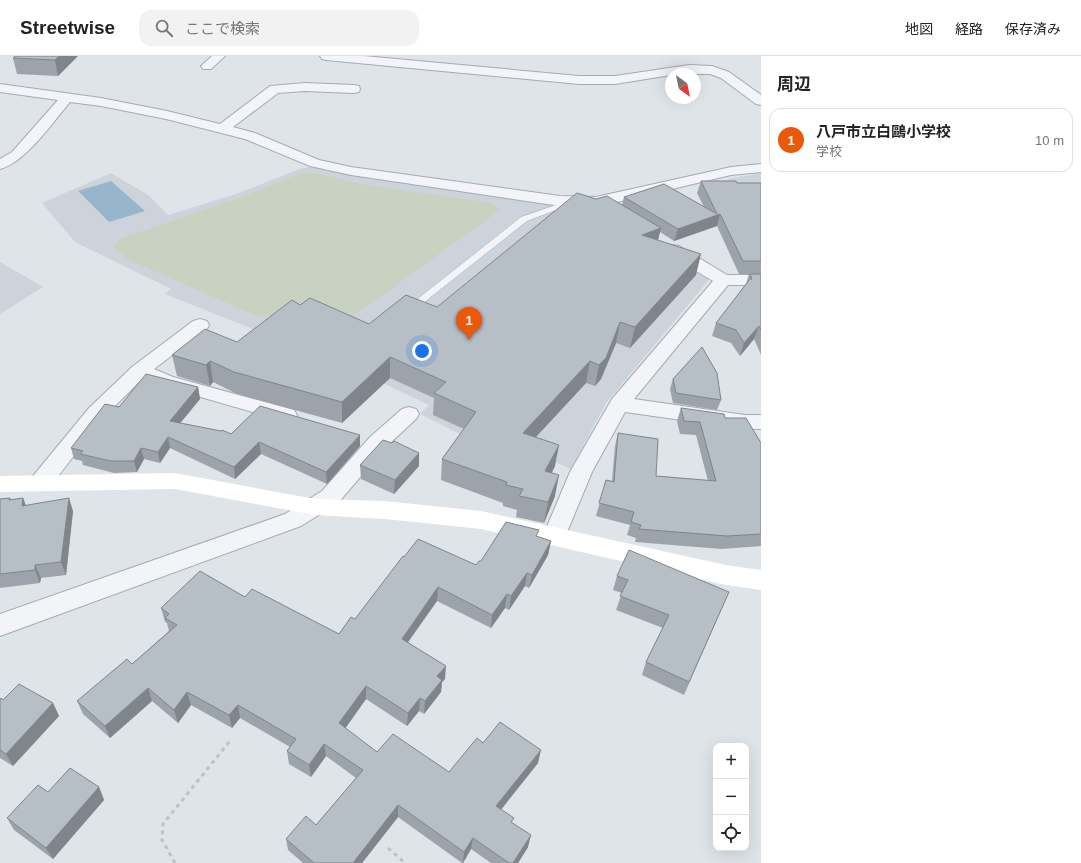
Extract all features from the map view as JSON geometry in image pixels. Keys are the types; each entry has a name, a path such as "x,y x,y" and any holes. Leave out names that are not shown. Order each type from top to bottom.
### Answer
{"street":[{"path":"207,66 219,56"},
{"path":"326,56 579,80 615,80 665,73"},
{"path":"471,56 482,70"},
{"path":"668,59 687,68"},
{"path":"701,70 712,70 725,75 761,100"},
{"path":"222,129 275,89 305,87 354,89"},
{"path":"0,88 167,114 250,136 315,163 350,171 560,201 596,202 632,192 731,171 761,168"},
{"path":"0,165 17,155 67,98"},
{"path":"596,202 616,215"},
{"path":"656,239 722,280 761,280"},
{"path":"555,536 581,472 619,404 722,280"},
{"path":"41,482 96,413 139,371 200,325"},
{"path":"139,371 166,381 303,420"},
{"path":"619,404 745,422 761,422"},
{"path":"0,625 293,520 330,497 378,442 409,414"},
{"path":"356,436 378,442"},
{"path":"0,484 41,482 175,482 315,507 385,510 481,520 726,575 761,580"}],"lane":[{"path":"410,309 524,219 573,202"}],"path":[{"path":"175,863 162,840 163,824 230,741"},
{"path":"388,848 405,863"}],"shaded area":[{"path":"314,166 340,173 597,210 707,277 708,281 606,403 571,469 486,432 476,442 420,414 429,405 351,368 165,294 171,289 75,242 42,203 111,173 148,195 168,215 236,194 300,169"},
{"path":"761,173 761,237 728,179"},
{"path":"0,262 43,287 0,314"}],"green space":[{"path":"301,173 316,173 360,184 492,203 500,210 344,323 308,310 259,317 129,260 114,248 120,239 245,196"}],"water":[{"path":"111,181 145,211 109,222 78,191"}],"building":[{"path":"15,56 59,56 55,60 13,58"},
{"path":"701,181 761,183 761,261 743,261 720,214 678,229 624,197 664,184 717,214"},
{"path":"577,193 596,199 607,196 661,228 642,235 701,254 635,327 620,322 606,358 599,365 590,361 523,433 559,445 545,471 559,475 548,502 519,496 523,489 506,485 507,482 442,459 476,412 434,393 446,382 390,357 342,402 234,372 210,361 206,365 172,355 205,329 237,342 292,300 300,305 310,298 369,324 406,295 437,307"},
{"path":"750,274 761,274 761,330 759,326 744,343 736,330 716,323 750,279 752,279"},
{"path":"702,347 717,373 721,400 676,393 673,379"},
{"path":"146,374 198,387 170,421 222,430 231,434 260,406 360,435 326,472 259,442 234,467 168,437 158,452 141,448 134,461 111,461 80,454 83,451 71,448 105,404 119,407"},
{"path":"681,408 724,414 725,418 746,418 761,443 761,534 727,536 639,529 641,525 631,522 634,512 599,503 606,480 614,482 618,433 658,439 656,476 716,481 700,422 684,421"},
{"path":"383,440 392,443 394,441 419,453 395,480 360,465"},
{"path":"10,498 9,500 23,498 22,506 69,498 61,562 35,565 35,570 0,574 0,499"},
{"path":"506,522 539,530 536,536 551,541 532,575 527,573 511,596 507,594 492,615 438,587 402,639 446,666 437,676 442,680 425,701 420,698 408,713 366,686 339,723 377,752 393,734 449,772 477,738 483,743 500,722 541,750 496,806 514,818 511,822 531,835 513,863 509,863 473,838 464,852 398,805 353,863 314,863 286,839 306,816 316,825 363,770 324,744 309,765 287,751 296,739 238,705 229,715 187,692 174,710 148,688 105,726 77,701 127,659 132,664 177,625 165,618 169,614 161,608 200,571 245,597 252,589 339,634 351,617 355,619 403,556 404,557 418,539 476,565 479,561 481,561"},
{"path":"629,550 729,592 689,682 646,662 669,615 620,596 628,580 617,576"},
{"path":"19,684 53,703 6,754 0,750 0,699 1,698 3,700"},
{"path":"70,768 99,787 46,848 7,818 38,785 48,792"}],"place":[{"name":"八戸市立白鷗小学校","path":"469,340"}]}
